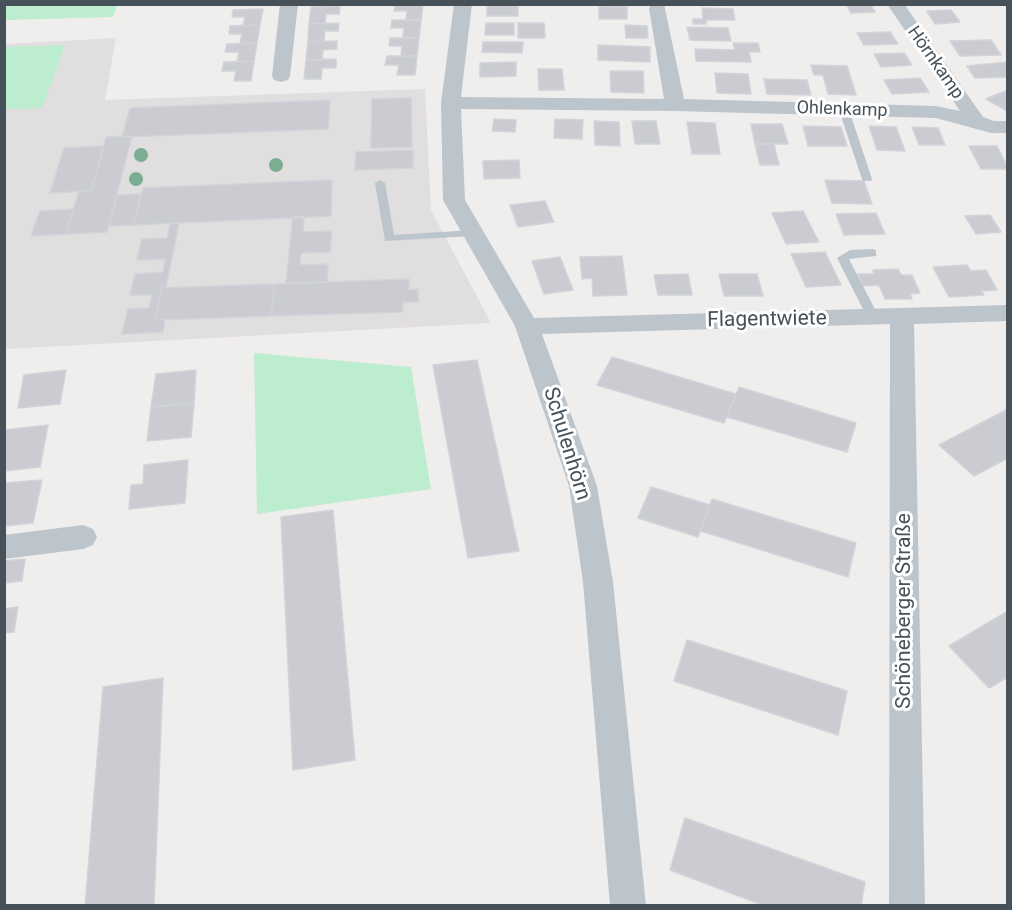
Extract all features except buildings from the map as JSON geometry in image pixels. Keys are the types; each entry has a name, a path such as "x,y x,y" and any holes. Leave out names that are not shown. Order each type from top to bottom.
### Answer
{"street":[{"path":"281,76 289,4"},
{"name":"Schulenhörn","path":"463,4 451,103 454,200 527,326 583,486 598,582 628,906"},
{"name":"Hörnkamp","path":"895,4 976,121"},
{"path":"658,8 675,105"},
{"name":"Ohlenkamp","path":"451,103 675,105 936,112 976,121 991,127 1008,128"},
{"name":"Flagentwiete","path":"527,326 1008,313"},
{"name":"Schöneberger Straße","path":"888,317 907,906"},
{"path":"4,547 83,537"}],"lane":[{"path":"844,110 867,179"},
{"path":"380,183 389,239 473,233"},
{"path":"872,253 850,254 843,258 888,317"}],"shaded area":[{"path":"116,38 105,100 425,89 431,210 491,323 5,349 5,44"}],"green space":[{"path":"4,5 117,5 113,17 5,20"},
{"path":"65,45 42,108 5,109 6,47"},
{"path":"254,353 411,367 431,489 257,514"}]}
